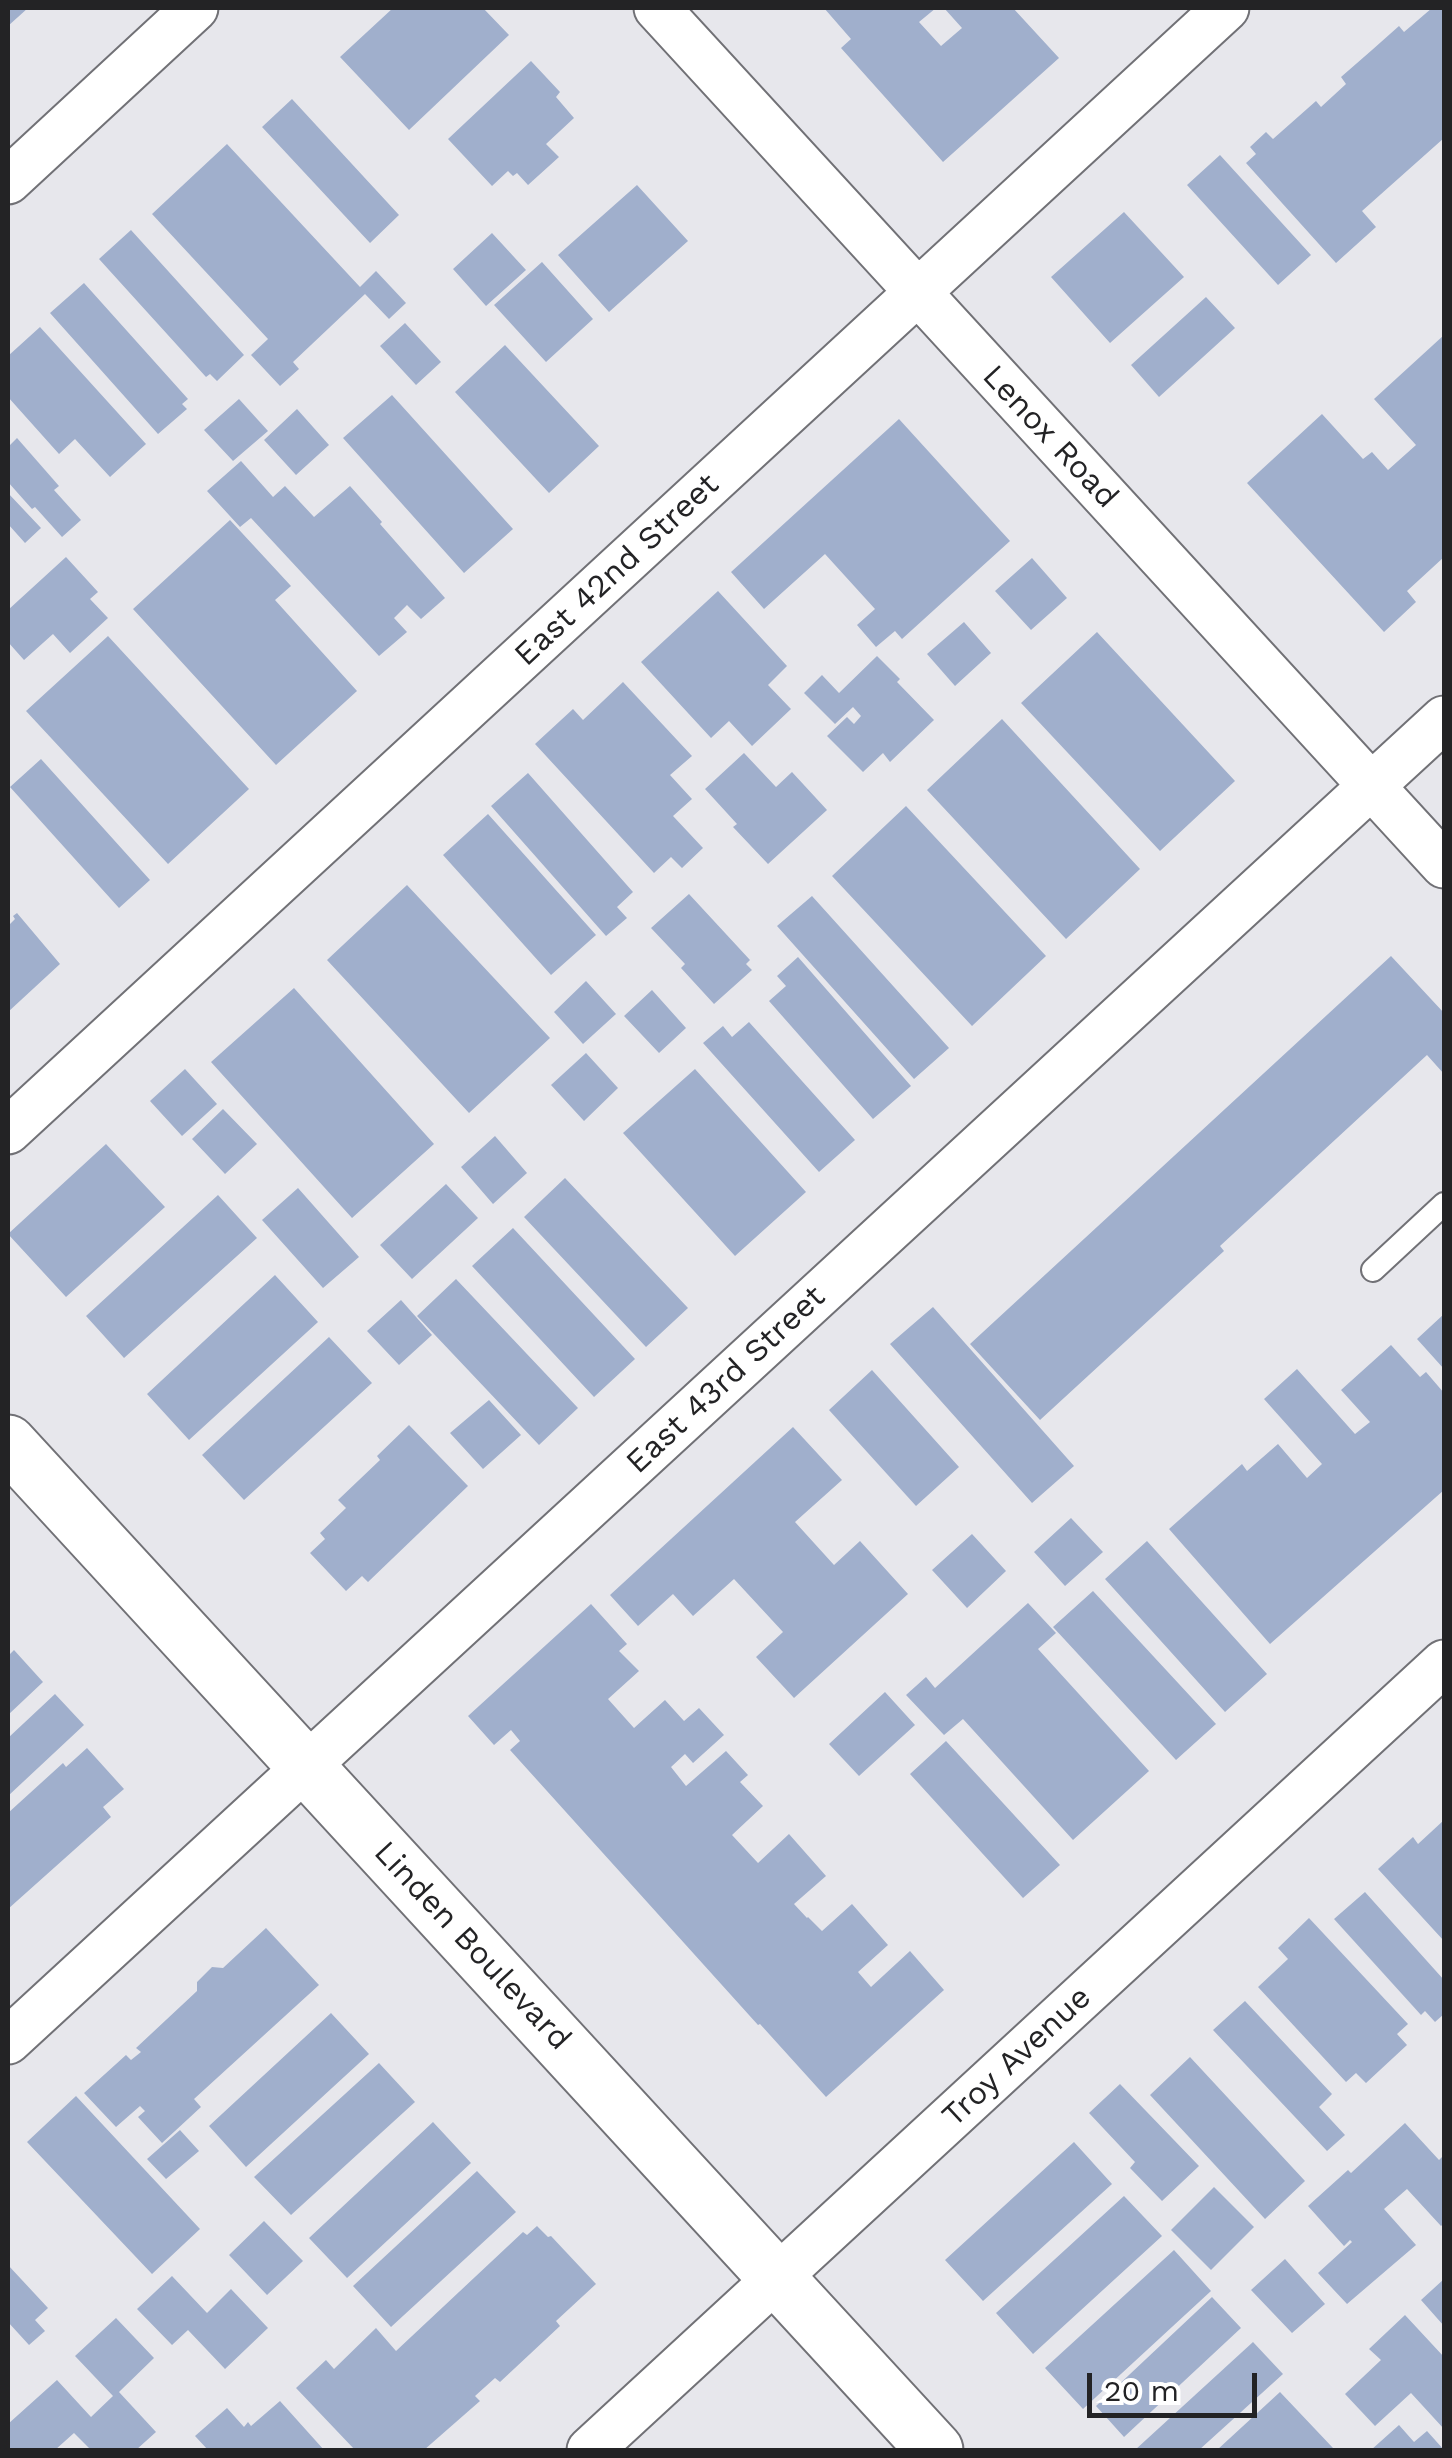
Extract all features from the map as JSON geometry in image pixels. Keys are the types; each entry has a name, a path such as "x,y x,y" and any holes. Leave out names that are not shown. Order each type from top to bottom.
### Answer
{"highway":[{"name":"Linden Boulevard","path":"8,1442 935,2450"}],"street":[{"path":"8,182 195,8"},
{"name":"Lenox Road","path":"656,8 1444,865"},
{"name":"East 42nd Street","path":"8,1130 1226,8"},
{"name":"East 43rd Street","path":"8,2041 1444,719"},
{"name":"Troy Avenue","path":"590,2450 1444,1664"}],"lane":[{"path":"1372,1270 1444,1204"}],"building":[{"path":"8,8 28,8 8,26"},
{"path":"393,8 483,8 509,35 409,130 340,57"},
{"path":"824,8 936,8 919,22 941,46 962,28 944,8 1013,8 1059,58 943,162 841,48 851,39"},
{"path":"1432,8 1444,8 1444,138 1362,211 1376,227 1336,263 1246,163 1256,154 1250,147 1266,132 1273,139 1316,101 1321,107 1346,84 1341,77 1399,26 1404,32"},
{"path":"531,61 560,92 556,97 574,118 546,144 559,157 528,185 517,173 513,176 508,171 492,186 448,139"},
{"path":"292,99 399,215 370,243 262,127"},
{"path":"227,144 360,287 376,271 406,303 389,319 365,294 293,362 299,369 280,386 251,355 268,339 152,214"},
{"path":"1220,155 1311,255 1278,285 1187,185"},
{"path":"637,185 688,241 609,312 558,255"},
{"path":"1124,212 1184,277 1110,343 1051,277"},
{"path":"131,230 244,355 217,381 210,374 206,377 99,259"},
{"path":"492,233 526,270 486,306 453,269"},
{"path":"542,262 593,319 546,362 494,305"},
{"path":"84,283 188,399 182,404 187,409 158,434 50,313"},
{"path":"1206,297 1235,328 1159,397 1131,365"},
{"path":"405,323 441,362 416,385 380,346"},
{"path":"40,327 146,444 110,477 75,439 59,454 8,397 8,356"},
{"path":"1444,335 1444,557 1407,591 1416,602 1384,632 1247,483 1322,414 1363,459 1372,452 1388,470 1416,445 1374,399"},
{"path":"505,345 599,446 549,493 455,392"},
{"path":"392,395 513,529 464,573 343,438"},
{"path":"239,399 268,431 233,461 204,430"},
{"path":"297,409 329,445 296,475 264,440"},
{"path":"899,419 1010,541 902,639 895,631 876,647 857,625 875,609 825,554 764,609 731,572"},
{"path":"17,438 59,486 54,490 81,520 62,537 8,482 8,447"},
{"path":"241,461 273,497 285,486 314,517 350,486 445,598 421,619 407,605 394,618 407,632 379,656 251,518 240,527 207,491"},
{"path":"8,493 41,528 25,543 8,524"},
{"path":"230,520 291,586 275,600 357,691 276,765 133,609"},
{"path":"66,557 98,592 90,599 108,618 70,653 53,634 24,660 8,642 8,610"},
{"path":"1032,558 1067,598 1031,630 995,591"},
{"path":"718,591 787,666 768,685 791,709 752,746 729,721 711,738 641,662"},
{"path":"964,622 991,653 955,686 927,654"},
{"path":"1097,632 1235,781 1160,851 1021,703"},
{"path":"108,636 249,789 168,864 26,711"},
{"path":"877,656 934,720 890,762 883,753 863,772 827,736 847,717 854,724 861,716 853,707 835,724 804,693 822,675 839,693"},
{"path":"623,682 692,756 670,775 692,799 673,816 703,848 682,868 671,857 654,873 535,744 573,709 583,720"},
{"path":"1002,719 1140,869 1066,939 927,790"},
{"path":"744,753 776,787 792,772 827,810 768,864 733,827 737,824 705,789"},
{"path":"41,759 150,880 119,908 10,787"},
{"path":"528,773 633,892 617,907 627,918 606,936 491,806"},
{"path":"906,806 1046,956 972,1026 832,876"},
{"path":"488,814 596,935 551,975 443,855"},
{"path":"407,885 550,1038 469,1113 327,960"},
{"path":"689,894 750,960 746,964 752,970 714,1004 681,968 685,964 651,928"},
{"path":"812,896 949,1048 914,1079 777,926"},
{"path":"17,913 60,964 8,1012 8,926"},
{"path":"1391,956 1444,1013 1444,1074 1427,1055 1220,1246 1224,1251 1040,1420 970,1344"},
{"path":"798,957 911,1086 873,1119 769,1001 786,986 777,976"},
{"path":"586,981 616,1014 583,1044 554,1012"},
{"path":"294,988 434,1144 352,1218 211,1062"},
{"path":"652,990 686,1028 659,1053 624,1016"},
{"path":"749,1022 855,1140 819,1172 703,1043 723,1026 732,1037"},
{"path":"586,1053 618,1088 584,1121 551,1085"},
{"path":"185,1069 217,1104 182,1136 150,1101"},
{"path":"695,1069 806,1192 735,1256 623,1133"},
{"path":"223,1109 257,1144 225,1174 192,1139"},
{"path":"495,1136 527,1173 493,1204 461,1167"},
{"path":"106,1144 165,1207 66,1297 8,1234"},
{"path":"565,1178 688,1308 646,1347 524,1217"},
{"path":"446,1184 478,1218 412,1279 380,1245"},
{"path":"298,1188 359,1257 323,1288 262,1220"},
{"path":"218,1195 257,1238 124,1358 86,1316"},
{"path":"513,1228 635,1359 594,1397 472,1266"},
{"path":"275,1275 318,1322 189,1440 147,1394"},
{"path":"456,1279 578,1408 539,1445 417,1316"},
{"path":"401,1300 432,1335 399,1365 367,1331"},
{"path":"933,1307 1074,1466 1032,1503 890,1344"},
{"path":"1444,1314 1444,1369 1417,1339"},
{"path":"329,1337 372,1383 244,1500 202,1455"},
{"path":"1391,1345 1420,1377 1426,1372 1444,1393 1444,1490 1270,1644 1169,1529 1242,1464 1247,1471 1278,1444 1307,1478 1322,1464 1264,1399 1297,1369 1355,1434 1370,1422 1341,1390"},
{"path":"872,1370 959,1467 916,1506 829,1410"},
{"path":"489,1400 521,1435 483,1469 450,1433"},
{"path":"409,1425 468,1486 368,1582 362,1576 346,1591 310,1553 325,1539 320,1533 346,1508 338,1500 380,1460 377,1456"},
{"path":"793,1427 842,1480 795,1522 834,1565 860,1541 908,1594 794,1698 756,1657 783,1632 734,1579 693,1616 673,1594 638,1626 610,1595"},
{"path":"1071,1518 1103,1552 1065,1586 1034,1552"},
{"path":"972,1534 1006,1571 967,1608 932,1570"},
{"path":"1147,1541 1267,1674 1225,1712 1105,1579"},
{"path":"1093,1591 1216,1724 1176,1760 1053,1627"},
{"path":"1028,1603 1056,1633 1038,1649 1149,1771 1073,1840 963,1719 944,1735 906,1695 926,1677 935,1688"},
{"path":"591,1604 627,1644 619,1651 639,1671 608,1699 634,1728 665,1700 684,1721 699,1708 724,1735 693,1763 685,1754 671,1767 686,1786 726,1751 748,1775 740,1782 763,1806 732,1835 758,1863 789,1834 826,1876 794,1904 822,1931 852,1904 888,1945 858,1972 871,1987 910,1951 944,1990 826,2097 510,1750 520,1741 511,1730 494,1745 468,1716"},
{"path":"14,1650 43,1682 8,1715 8,1656"},
{"path":"885,1692 915,1725 859,1776 829,1744"},
{"path":"55,1694 84,1725 8,1796 8,1738"},
{"path":"946,1741 1060,1865 1023,1898 910,1774"},
{"path":"87,1748 124,1789 103,1807 111,1817 8,1909 8,1813 63,1763 66,1767"},
{"path":"1444,1820 1444,1941 1378,1869 1413,1837 1418,1844"},
{"path":"1365,1892 1444,1980 1444,2014 1435,2022 1425,2011 1421,2015 1334,1919"},
{"path":"1309,1918 1408,2024 1397,2034 1407,2045 1366,2083 1356,2073 1346,2082 1258,1987 1288,1959 1278,1948"},
{"path":"266,1928 319,1985 194,2099 201,2107 162,2143 138,2117 145,2111 140,2106 116,2127 84,2093 126,2055 131,2060 141,2052 136,2048 197,1991 197,1982 212,1967 223,1968"},
{"path":"1245,2001 1332,2094 1319,2107 1345,2135 1327,2151 1213,2030"},
{"path":"331,2013 369,2054 246,2167 209,2126"},
{"path":"1190,2057 1305,2181 1265,2219 1150,2095"},
{"path":"379,2063 415,2102 291,2215 254,2177"},
{"path":"1120,2084 1199,2166 1162,2201 1130,2168 1135,2162 1089,2113"},
{"path":"76,2096 200,2229 152,2274 27,2142"},
{"path":"433,2122 471,2163 347,2278 309,2238"},
{"path":"1405,2123 1439,2160 1444,2155 1444,2223 1441,2226 1407,2189 1384,2209 1416,2245 1347,2304 1318,2273 1352,2242 1344,2246 1308,2206"},
{"path":"180,2130 199,2151 166,2179 147,2159"},
{"path":"1074,2142 1112,2184 983,2301 945,2260"},
{"path":"477,2171 516,2212 391,2327 353,2286"},
{"path":"1214,2187 1254,2227 1211,2270 1171,2230"},
{"path":"1124,2196 1162,2236 1033,2354 996,2313"},
{"path":"264,2221 303,2261 267,2295 229,2255"},
{"path":"537,2226 596,2284 556,2321 560,2326 500,2382 495,2378 475,2396 480,2401 424,2450 355,2450 296,2388 326,2360 334,2369 376,2328 396,2351 523,2232 527,2235"},
{"path":"1174,2250 1211,2291 1083,2409 1045,2368"},
{"path":"1285,2259 1325,2304 1292,2333 1251,2290"},
{"path":"8,2265 48,2308 35,2320 45,2331 29,2345 8,2322"},
{"path":"172,2276 207,2313 231,2289 268,2328 225,2369 188,2330 172,2345 137,2309"},
{"path":"1444,2279 1444,2326 1421,2300"},
{"path":"1212,2297 1241,2328 1124,2437 1096,2406"},
{"path":"1405,2315 1444,2357 1444,2429 1411,2393 1375,2426 1345,2394 1381,2360 1369,2349"},
{"path":"116,2318 154,2358 119,2392 156,2432 136,2450 91,2450 74,2433 55,2450 12,2450 8,2446 8,2424 57,2380 91,2417 113,2396 75,2356"},
{"path":"1253,2342 1283,2374 1199,2450 1135,2450"},
{"path":"1280,2392 1333,2448 1217,2450"},
{"path":"280,2401 324,2450 208,2450 195,2436 227,2408 244,2427 248,2422 251,2426"},
{"path":"1399,2425 1414,2442 1427,2431 1444,2450 1371,2450"}]}
